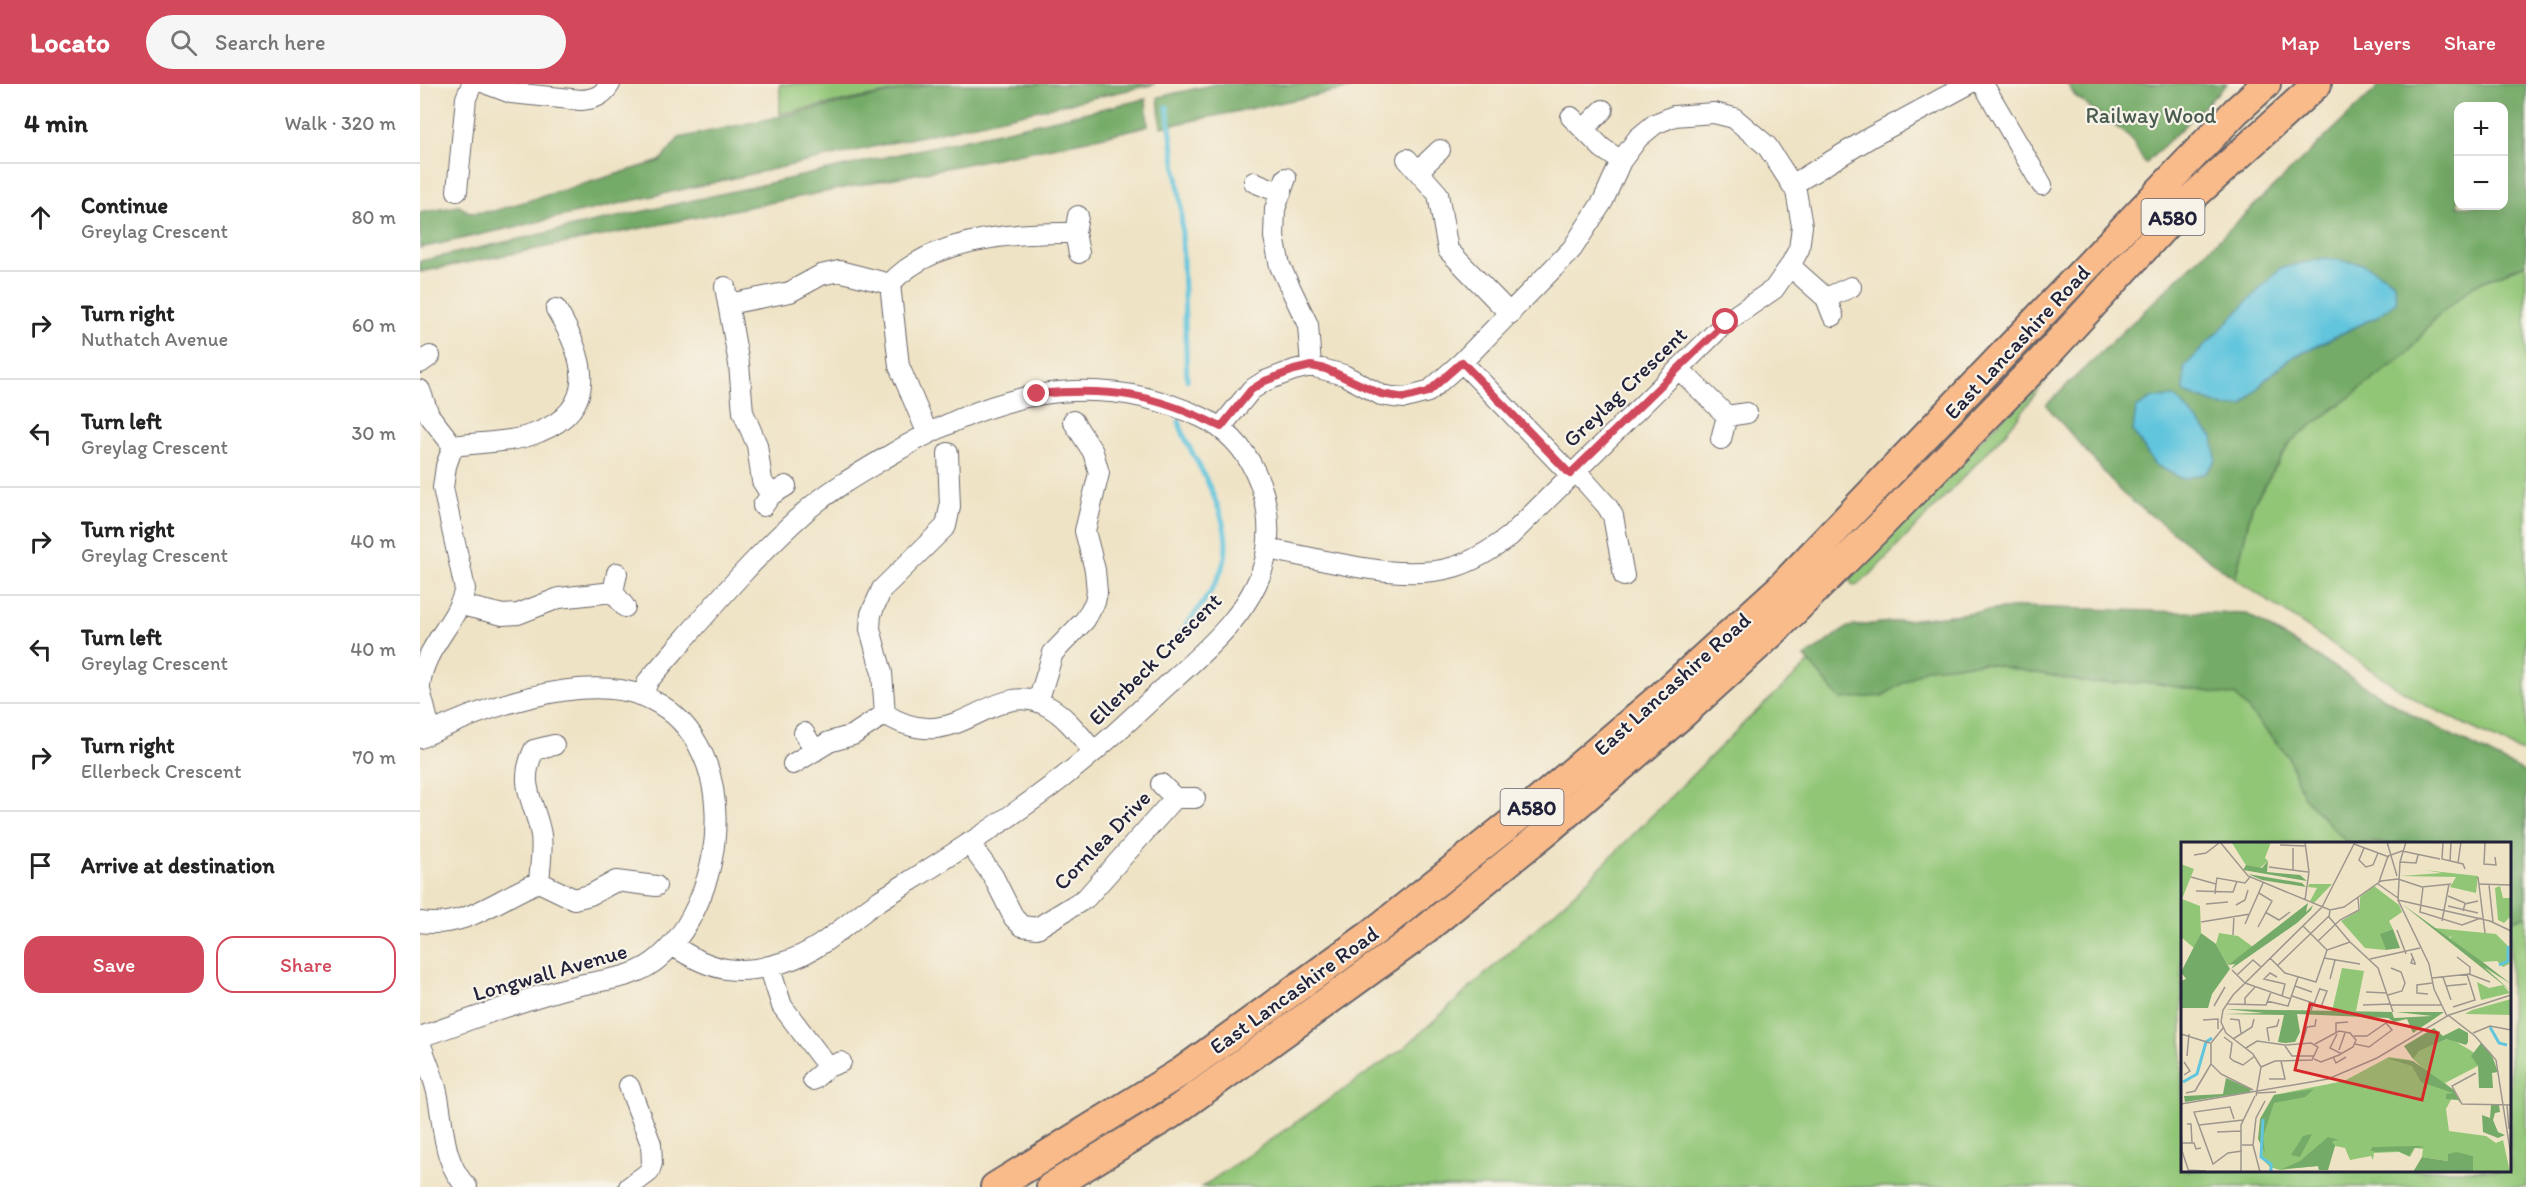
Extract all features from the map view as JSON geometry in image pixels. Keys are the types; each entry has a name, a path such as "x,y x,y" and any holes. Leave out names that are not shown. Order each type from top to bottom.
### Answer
{"highway":[{"name":"East Lancashire Road","path":"995,1187 1181,1072 1370,935 1536,803 1648,707 1780,588 2236,111 2266,84"},
{"name":"East Lancashire Road","path":"1051,1187 1171,1113 1411,941 1549,829 1684,713 1773,632 1886,519 2041,361 2186,203 2317,84"}],"street":[{"path":"457,191 466,98 472,84"},
{"path":"487,84 511,93 581,100 592,99 602,94 610,84"},
{"path":"1792,185 1871,137 1969,84"},
{"path":"1983,84 2042,185"},
{"path":"1603,110 1577,123 1602,148 1621,161"},
{"name":"Greylag Crescent","path":"1267,549 1405,572 1431,572 1475,559 1510,536 1572,472 1726,322 1774,289 1799,249 1802,226 1800,207 1792,185 1767,146 1734,118 1714,113 1674,116 1655,124 1638,138 1621,161 1603,201 1572,249 1462,362 1428,392 1405,398 1381,394 1344,375 1311,366"},
{"path":"1440,150 1412,165 1438,194 1448,250 1510,314"},
{"path":"1221,427 1251,390 1265,381 1311,366 1308,325 1276,252 1273,225 1283,186 1254,182"},
{"path":"890,284 915,261 950,247 1077,224 1079,253"},
{"path":"1790,266 1830,307 1851,287"},
{"path":"773,496 762,481 757,445 743,412 739,364 727,295 790,292 821,275 839,271 890,284"},
{"path":"890,284 899,366 927,432"},
{"path":"453,446 539,432 575,417 582,373 574,325 556,309"},
{"path":"1462,362 1607,506 1627,548 1624,576"},
{"path":"1678,369 1727,416"},
{"name":"Ellerbeck Crescent","path":"643,696 648,681 739,576 807,510 849,480 927,432 964,415 1037,394 1085,389 1145,397 1176,405 1221,427 1250,461 1258,476 1268,515 1267,549 1258,580 1230,623 1184,670 1094,752 1035,798 867,909 830,940 789,961 729,971 697,962 672,945"},
{"path":"420,390 429,415 453,446"},
{"path":"1727,416 1747,413"},
{"path":"1721,438 1727,416"},
{"path":"1038,702 1047,666 1053,653 1085,620 1095,602 1097,592 1095,570 1085,531 1099,473 1083,426"},
{"path":"426,735 420,689 424,663 461,605 465,589 464,573 443,488 446,466 453,446"},
{"path":"885,714 882,672 871,636 871,614 882,589 946,526 950,514 941,482 948,453"},
{"path":"461,605 503,615 518,614 559,598 619,590"},
{"name":"Longwall Avenue","path":"420,1037 571,987 629,976 652,963 672,945 693,912 710,873 715,850 714,801 706,761 698,742 664,708 643,696 609,690 571,691 491,709 426,735"},
{"path":"885,714 913,727 948,727 1005,700 1038,702 1049,707 1068,722 1094,752"},
{"path":"793,764 832,741 853,735 885,714"},
{"path":"804,734 815,751"},
{"path":"539,882 541,836 528,794 526,767 534,750 554,745"},
{"name":"Cornlea Drive","path":"1161,784 1175,798 1195,798"},
{"name":"Cornlea Drive","path":"969,843 993,876 1014,918 1022,926 1037,928 1086,898 1175,798"},
{"path":"420,922 454,921 482,913 522,888 539,882 574,899 590,895 616,881 656,886"},
{"path":"769,966 782,1006 834,1064 813,1080"},
{"path":"420,1043 434,1079 448,1155 460,1180 467,1187"},
{"path":"629,1086 631,1119 651,1144 652,1162 649,1172 629,1187"}],"green space":[{"path":"780,84 932,84 780,114"},
{"path":"932,84 1155,84 420,248 420,213 459,206 471,213 494,211 660,161 679,138"},
{"path":"1215,84 1371,84 1161,127 1158,97"},
{"name":"Railway Wood","path":"2067,84 2227,84 2145,164 2130,137 2075,96"},
{"path":"2381,84 2526,84 2526,264 2474,285 2434,319 2407,354 2291,441 2252,506 2235,579 2123,494 2046,405","holes":["2325,258 2376,317 2291,358 2264,381 2243,406","2133,431 2182,479 2154,464"]},
{"path":"1146,99 1148,126 420,272 420,261"},
{"path":"2526,264 2526,754 2421,703 2235,579 2252,506 2291,441 2407,354 2434,319 2474,285"},
{"path":"2043,378 2045,382 2015,422 1871,574 1859,584 1853,585 1847,574"},
{"path":"2022,607 2526,807 2526,1187 1202,1187 1404,1048 1577,891 1746,721 1848,627"},
{"path":"2022,607 2247,614 2412,715 2526,773 2526,915 2511,921 2511,842 2346,842 2303,796 2288,756 2236,696 2152,683 2091,683 1982,663 1927,668 1882,696 1840,699 1805,657 1848,627"}],"water":[{"path":"2325,258 2364,264 2393,281 2397,301 2376,317 2291,358 2264,381 2243,406 2224,407 2184,392 2184,367 2280,268"},
{"path":"2175,397 2213,437 2216,460 2206,473 2182,479 2154,464 2133,431 2136,408 2153,398"}],"waterway":[{"path":"1167,107 1181,204 1187,380"},
{"path":"1179,421 1186,441 1214,497 1226,538 1221,572 1212,590 1181,632"}],"route":[{"path":"1037,394 1085,389 1145,397 1176,405 1221,427 1251,390 1265,381 1294,370 1311,366 1326,369 1344,375 1381,394 1405,398 1428,392 1462,362 1570,474 1726,322"}]}
